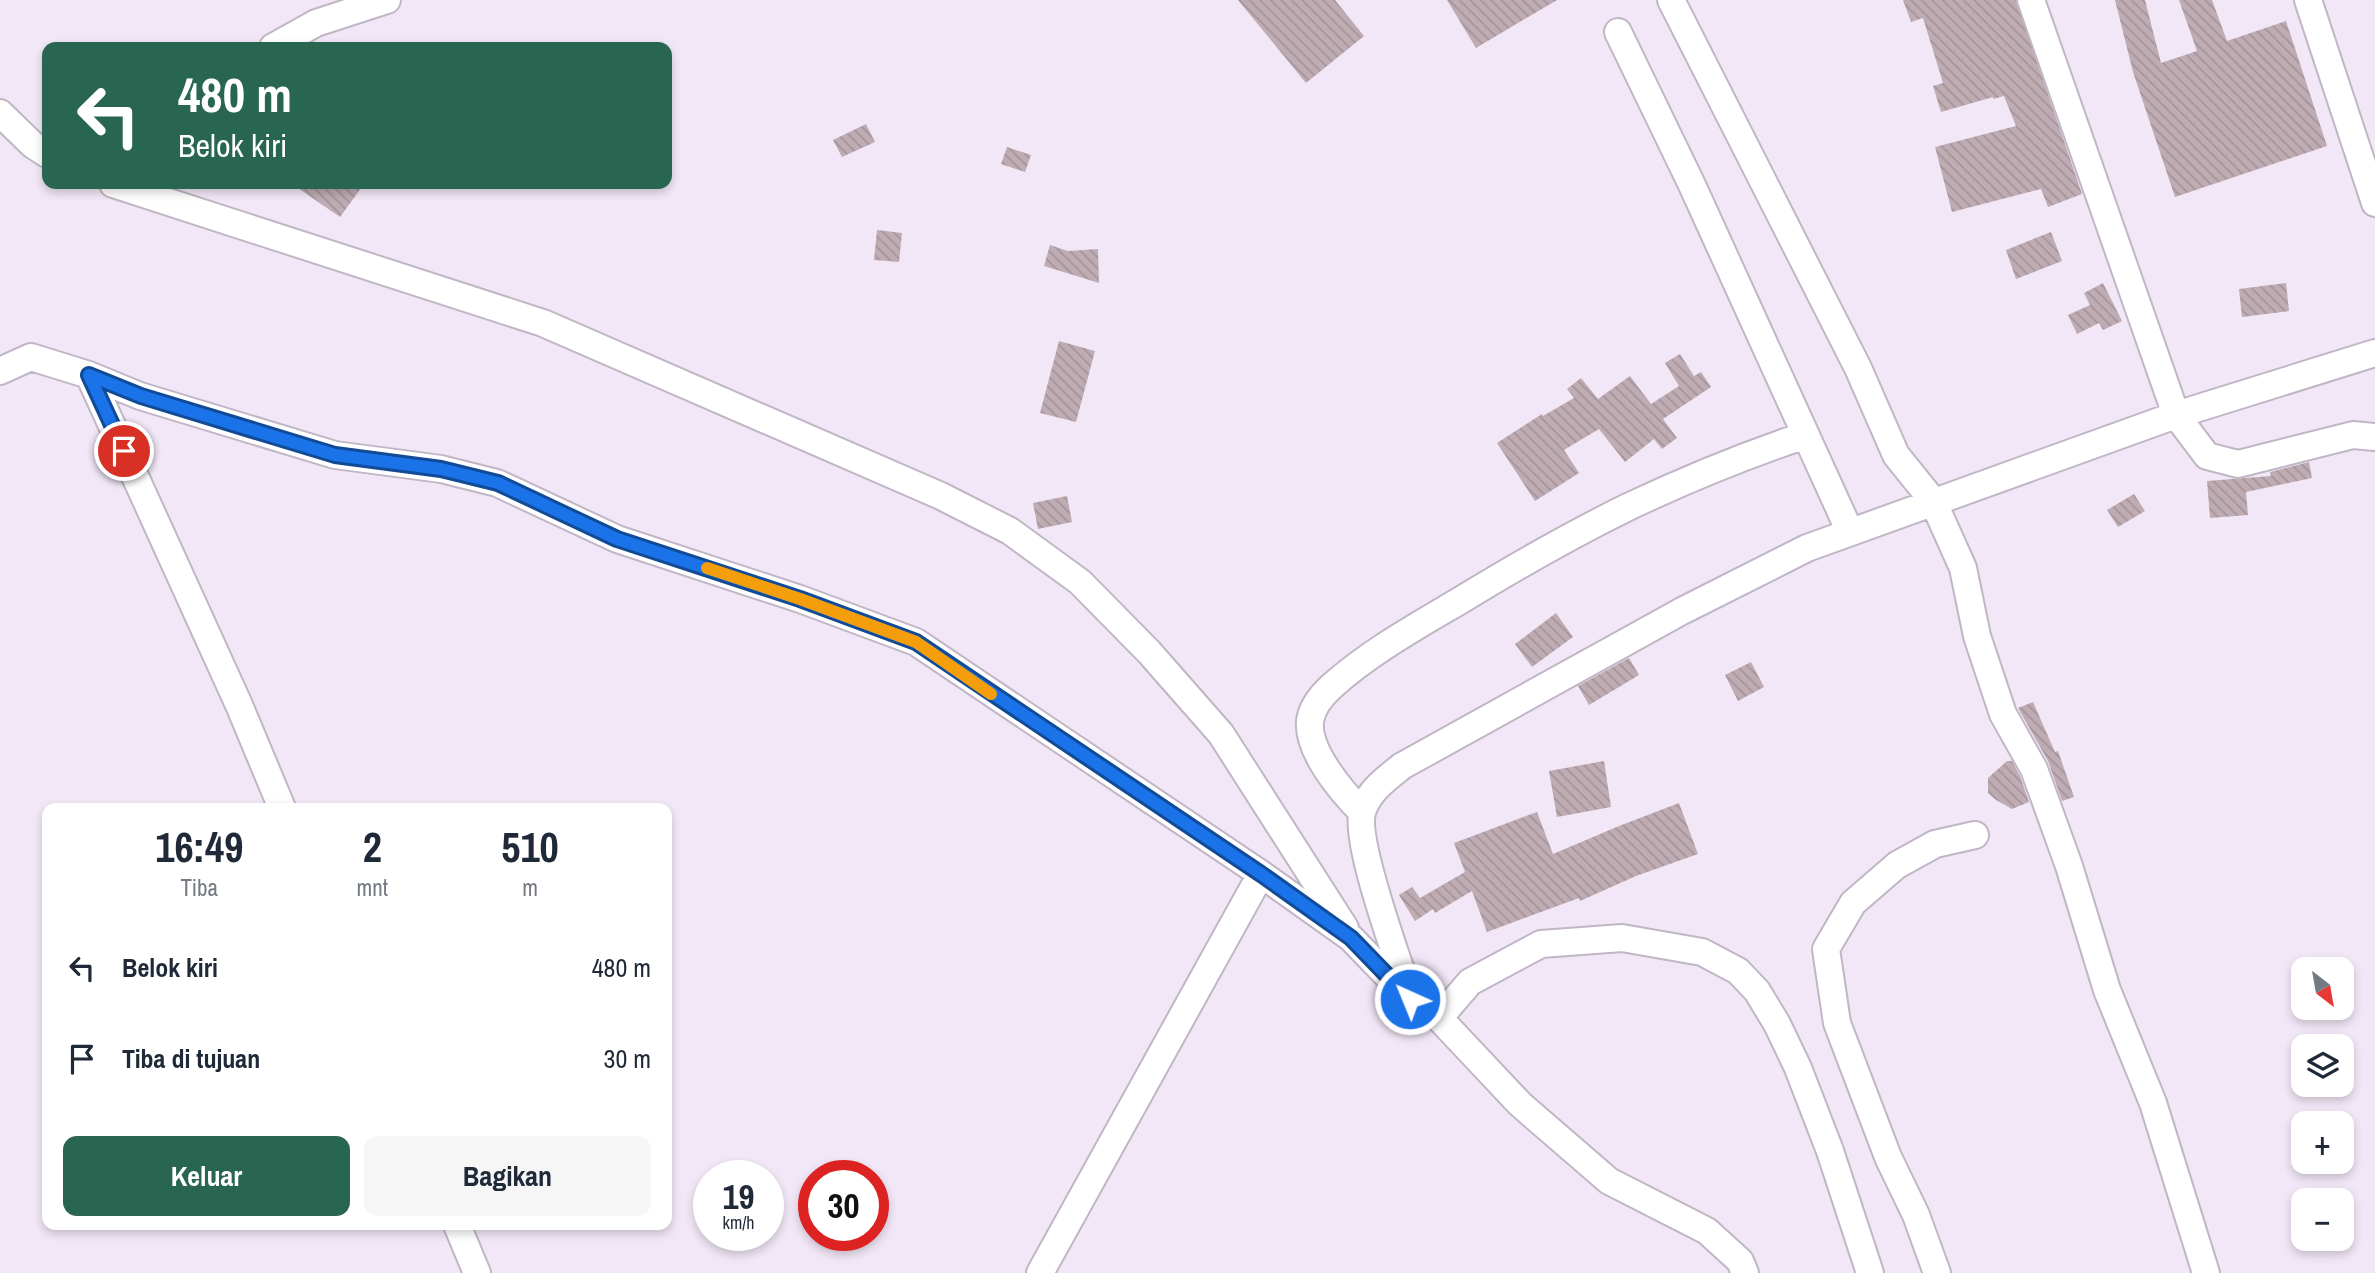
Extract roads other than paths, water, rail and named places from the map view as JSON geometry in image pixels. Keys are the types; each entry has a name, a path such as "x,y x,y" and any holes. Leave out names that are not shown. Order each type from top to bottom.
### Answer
{"street":[{"path":"282,42 316,23 387,0"},
{"path":"1671,0 1858,368 1896,454 1933,502 1964,568 1977,636 2003,714 2034,769 2069,866 2107,990 2153,1103 2206,1273"},
{"path":"2031,0 2176,415 2207,456 2238,464 2353,435 2375,437"},
{"path":"2308,0 2375,203"},
{"path":"1618,32 1692,185 1850,532"},
{"path":"0,113 42,151"},
{"path":"147,189 174,193 543,323 942,496 1010,531 1080,582 1149,652 1221,734 1351,938"},
{"path":"1410,999 1364,855 1362,811 1374,789 1402,766 1682,611 1807,548 2176,415 2375,353"},
{"path":"0,371 32,357 89,375 141,396 335,455 441,469 498,483 617,539 800,599 916,642 1261,874 1351,938 1410,999 1439,1018 1520,1104 1609,1181 1707,1231 1740,1261 1745,1273"},
{"path":"89,375 239,705 280,803"},
{"path":"1362,811 1344,794 1314,745 1310,722 1316,705 1331,687 1416,626 1574,535 1629,507 1806,435"},
{"path":"1937,1273 1916,1215 1888,1157 1837,1023 1826,949 1853,904 1897,865 1935,844 1975,835"},
{"path":"1040,1273 1261,874"},
{"path":"1439,1018 1470,982 1541,944 1622,938 1702,952 1738,971 1758,991 1798,1068 1830,1150 1870,1273"},
{"path":"459,1230 477,1273"}]}
